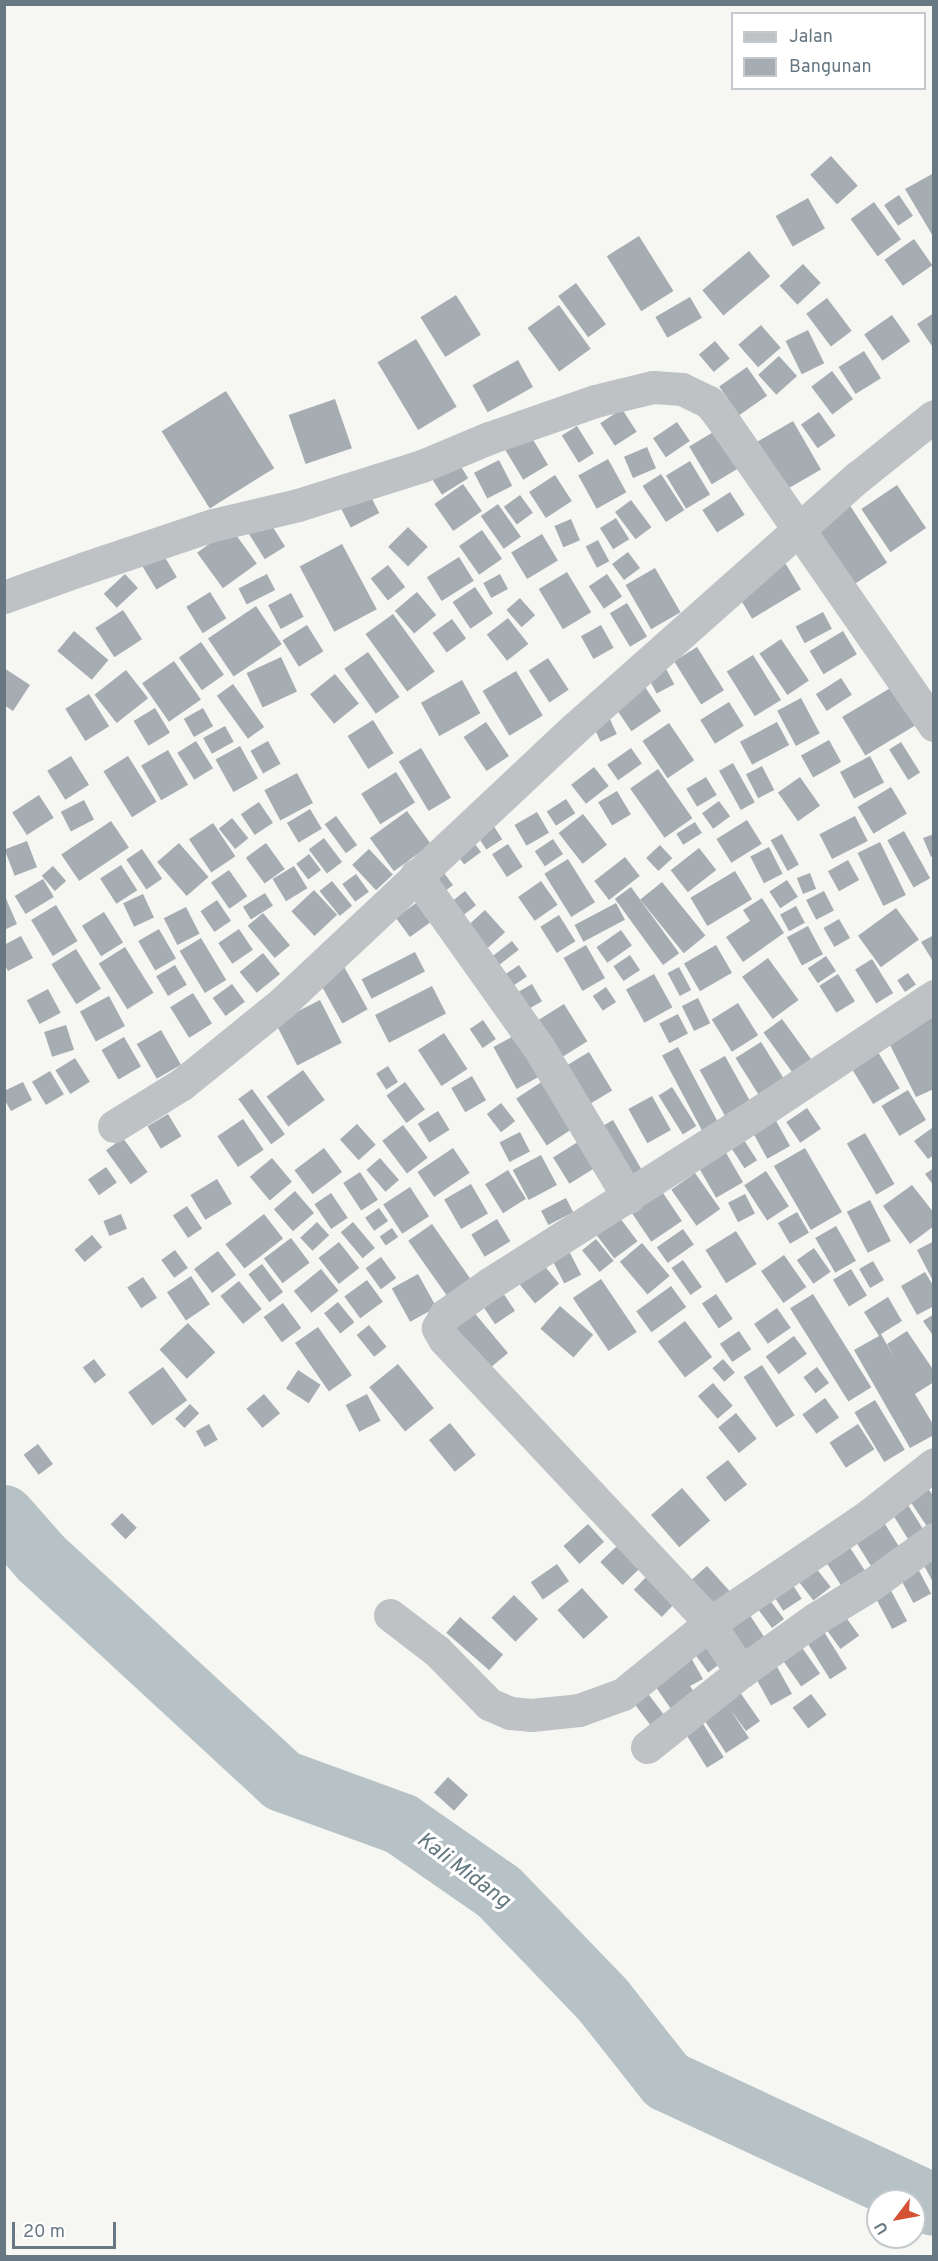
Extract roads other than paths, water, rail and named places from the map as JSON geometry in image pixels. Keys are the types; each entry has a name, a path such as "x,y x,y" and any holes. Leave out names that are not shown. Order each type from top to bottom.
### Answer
{"street":[{"path":"4,597 213,525 298,505 422,465 489,438 595,401 653,387 682,389 709,402 933,725"},
{"path":"114,1126 182,1084 282,1003 576,727 858,477 933,416"},
{"path":"416,876 539,1048 628,1197"},
{"path":"741,1672 710,1623 444,1339 438,1328 445,1315 489,1284 628,1197 933,996"},
{"path":"390,1615 437,1651 489,1704 510,1713 531,1715 579,1710 623,1694 710,1623 868,1516 933,1464"},
{"path":"647,1747 741,1672 815,1619 872,1584 933,1539"}],"waterway":[{"name":"Kali Midang","path":"4,1516 41,1558 283,1781 401,1824 499,1892 603,2000 667,2081 934,2205"}]}
